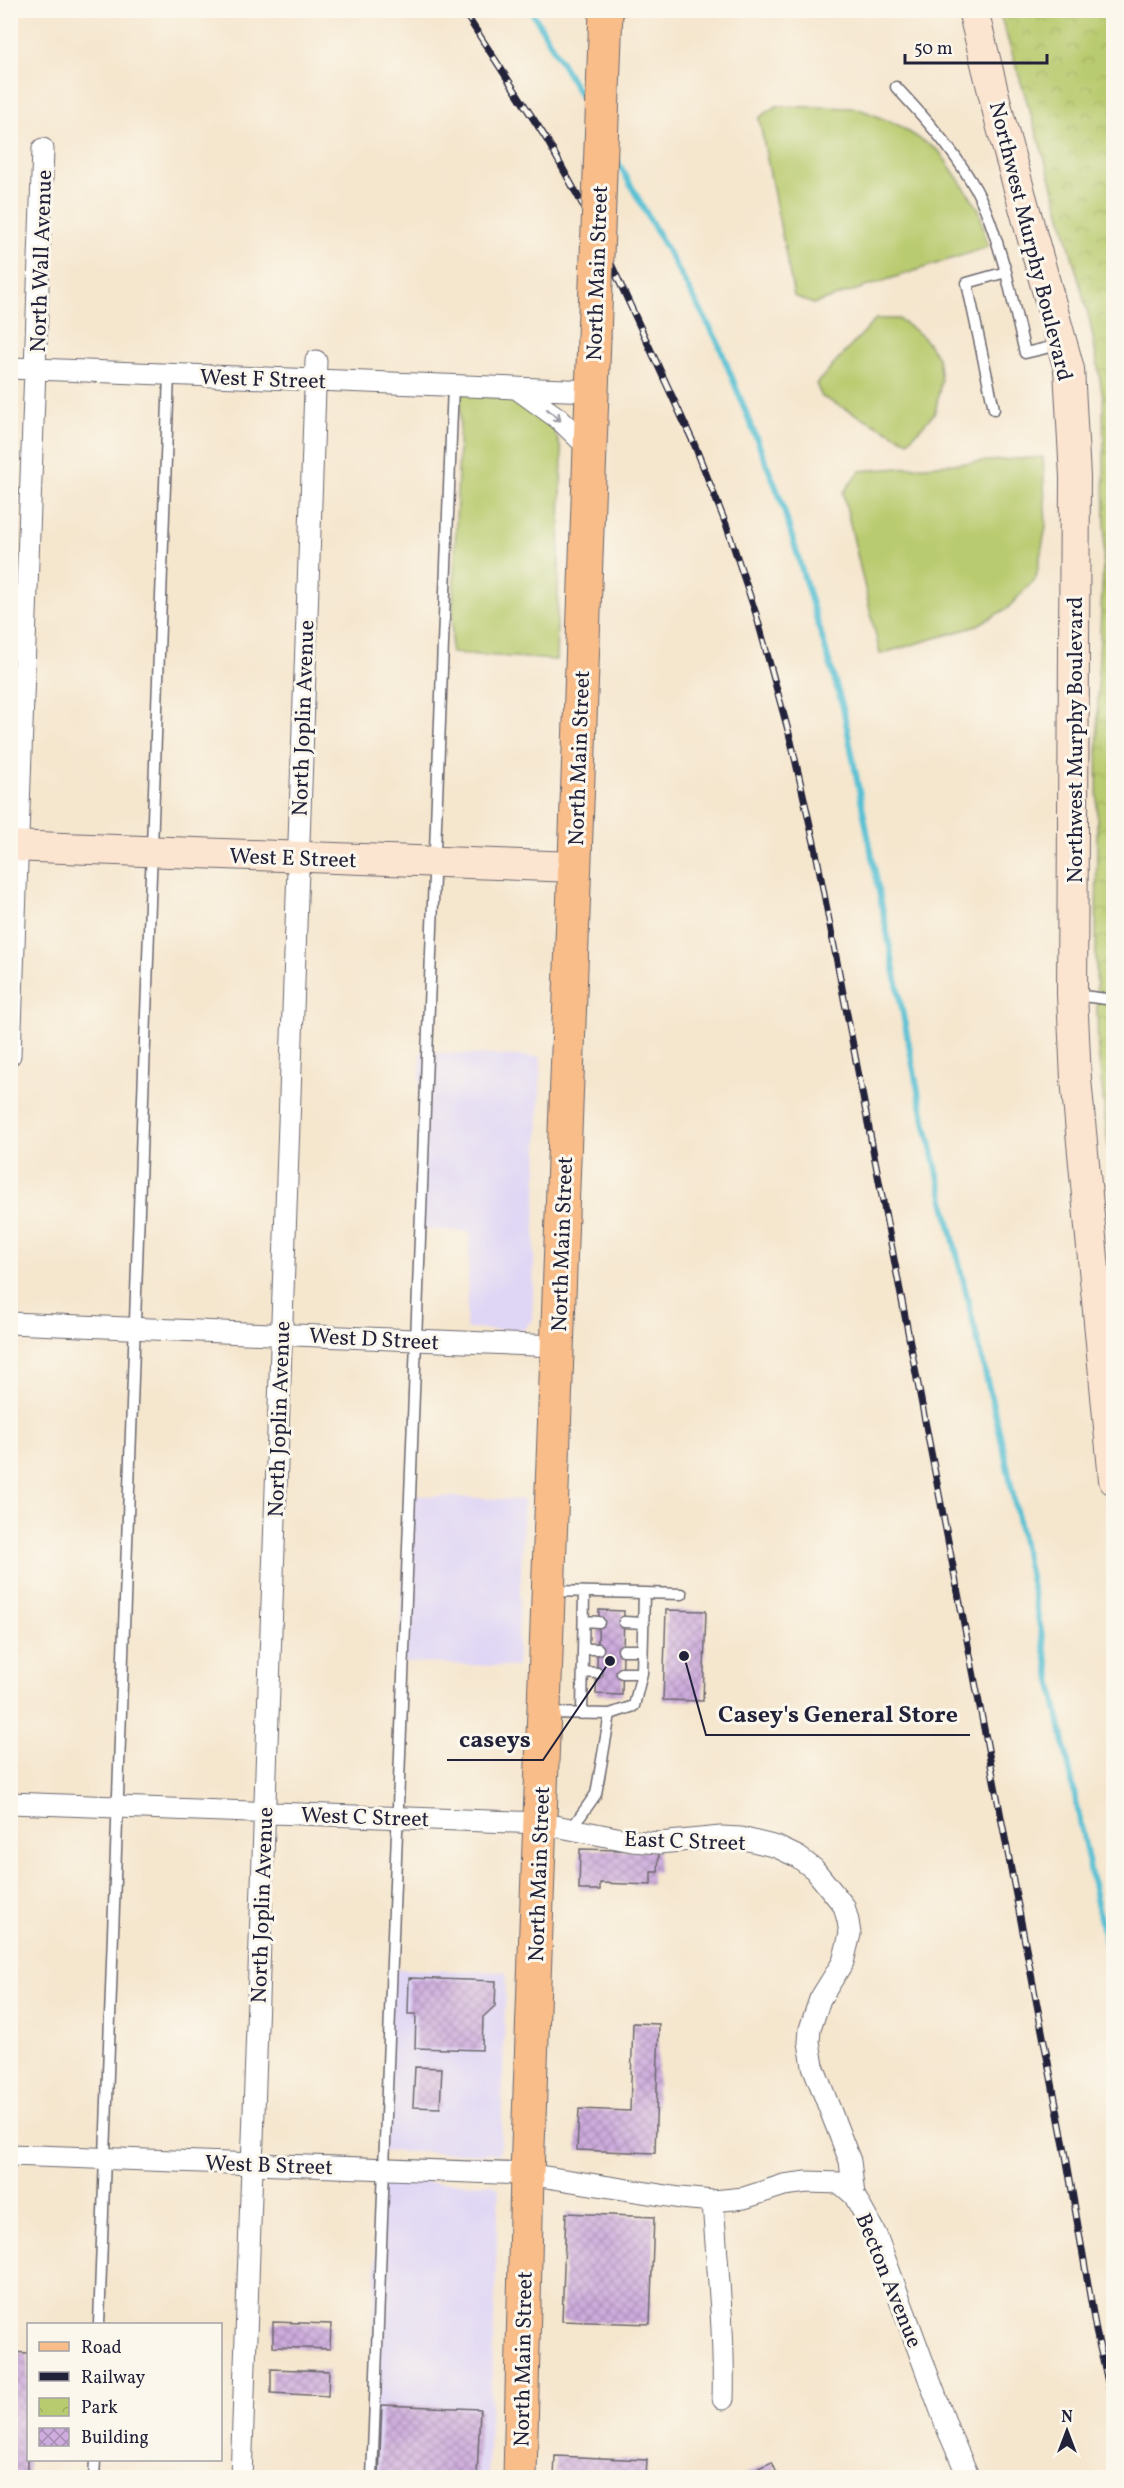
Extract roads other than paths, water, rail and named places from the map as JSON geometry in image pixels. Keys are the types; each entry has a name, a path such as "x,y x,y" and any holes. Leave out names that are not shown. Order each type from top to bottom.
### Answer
{"main road":[{"name":"North Main Street","path":"520,2478 527,2174 606,10"}],"street":[{"name":"Northwest Murphy Boulevard","path":"973,10 1001,124 1069,369 1075,477 1072,994 1076,1079 1107,1342 1113,1480"},
{"name":"North Wall Avenue","path":"10,1055 14,846 36,369 43,149"},
{"name":"West F Street","path":"10,368 169,375 316,370 453,385 592,391"},
{"name":"North Joplin Avenue","path":"241,2478 316,370"},
{"path":"516,387 559,419 589,448"},
{"name":"West E Street","path":"14,846 575,867"},
{"name":"West D Street","path":"10,1323 557,1346"},
{"name":"West C Street","path":"10,1803 540,1823"},
{"name":"East C Street","path":"540,1823 659,1844 721,1837 741,1838 777,1847 798,1857 814,1869 844,1906 850,1934 843,1962 820,1999 810,2029 809,2042 813,2066 850,2161 855,2195"},
{"name":"West B Street","path":"10,2155 527,2174"},
{"name":"Becton Avenue","path":"527,2174 680,2198 713,2200 744,2198 784,2185 817,2181 840,2183 855,2195 876,2235 948,2430 969,2478"},
{"path":"713,2200 724,2351 723,2399"}],"lane":[{"path":"896,87 927,120 972,182 994,232 1025,353 1062,344"},
{"path":"994,409 967,283 1006,272"},
{"path":"99,2323 169,375"},
{"path":"372,2478 453,385"},
{"path":"1072,994 1113,1000"},
{"path":"548,1591 682,1594"},
{"path":"582,1714 584,1592"},
{"path":"544,1713 610,1714 634,1706 642,1673 644,1593"},
{"path":"584,1621 599,1622"},
{"path":"624,1622 644,1623"},
{"path":"584,1649 598,1649"},
{"path":"623,1650 642,1650"},
{"path":"583,1672 597,1673"},
{"path":"622,1673 642,1673"},
{"path":"572,1828 596,1794 610,1714"},
{"path":"94,2461 94,2478"}],"waterway":[{"path":"531,10 590,112"},
{"path":"614,155 717,340 781,500 843,708 919,1096 1004,1451 1114,1986"}],"railway":[{"path":"463,10 547,140 590,218 695,446 727,527 756,614 791,741 815,847 1066,2156 1096,2331 1114,2408"}],"place":[{"name":"Casey's General Store","path":"684,1656"},
{"name":"caseys","path":"610,1661"}]}
